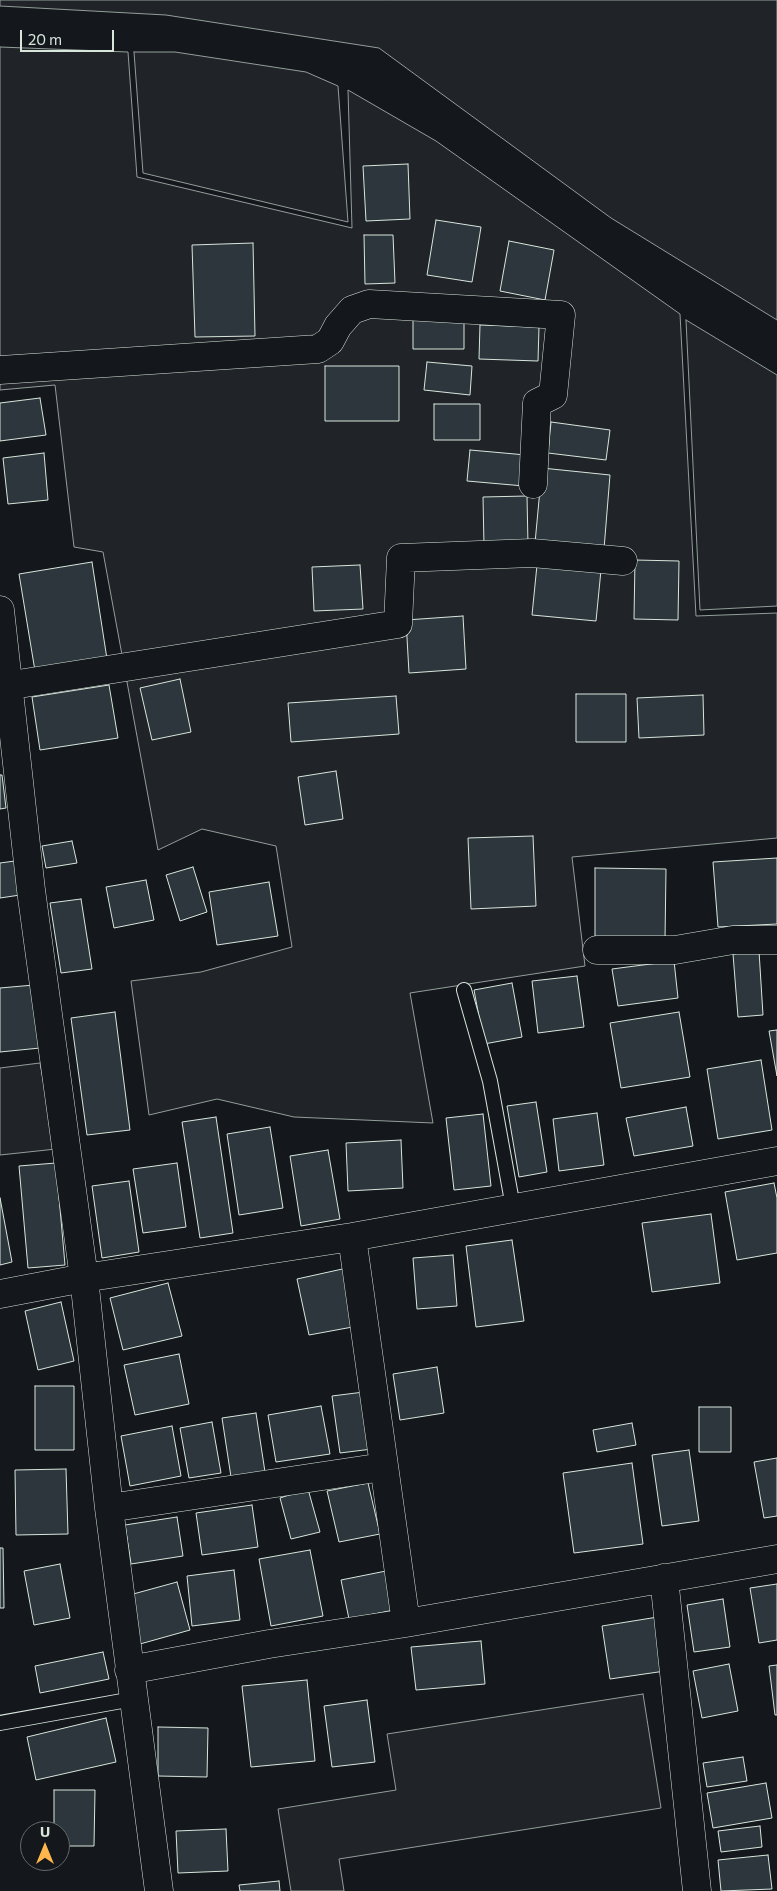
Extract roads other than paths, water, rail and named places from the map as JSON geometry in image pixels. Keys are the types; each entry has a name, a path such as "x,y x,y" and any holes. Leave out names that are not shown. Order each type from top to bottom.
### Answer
{"street":[{"path":"0,370 318,349 330,341 338,326 352,310 369,304 561,315 553,395 537,403 533,484"},
{"path":"4,687 398,624 401,558 532,552 623,561"},
{"path":"0,610 4,687 84,1278 108,1508 159,1891"},
{"path":"598,950 675,950 733,940 777,940"},
{"path":"0,1294 84,1278 352,1237 777,1161"},
{"path":"352,1237 406,1623"},
{"path":"108,1508 383,1467"},
{"path":"129,1670 269,1644 406,1623 777,1559"},
{"path":"664,1578 697,1891"}],"lane":[{"path":"464,990 490,1081 513,1208"},
{"path":"0,1723 133,1699"}]}
